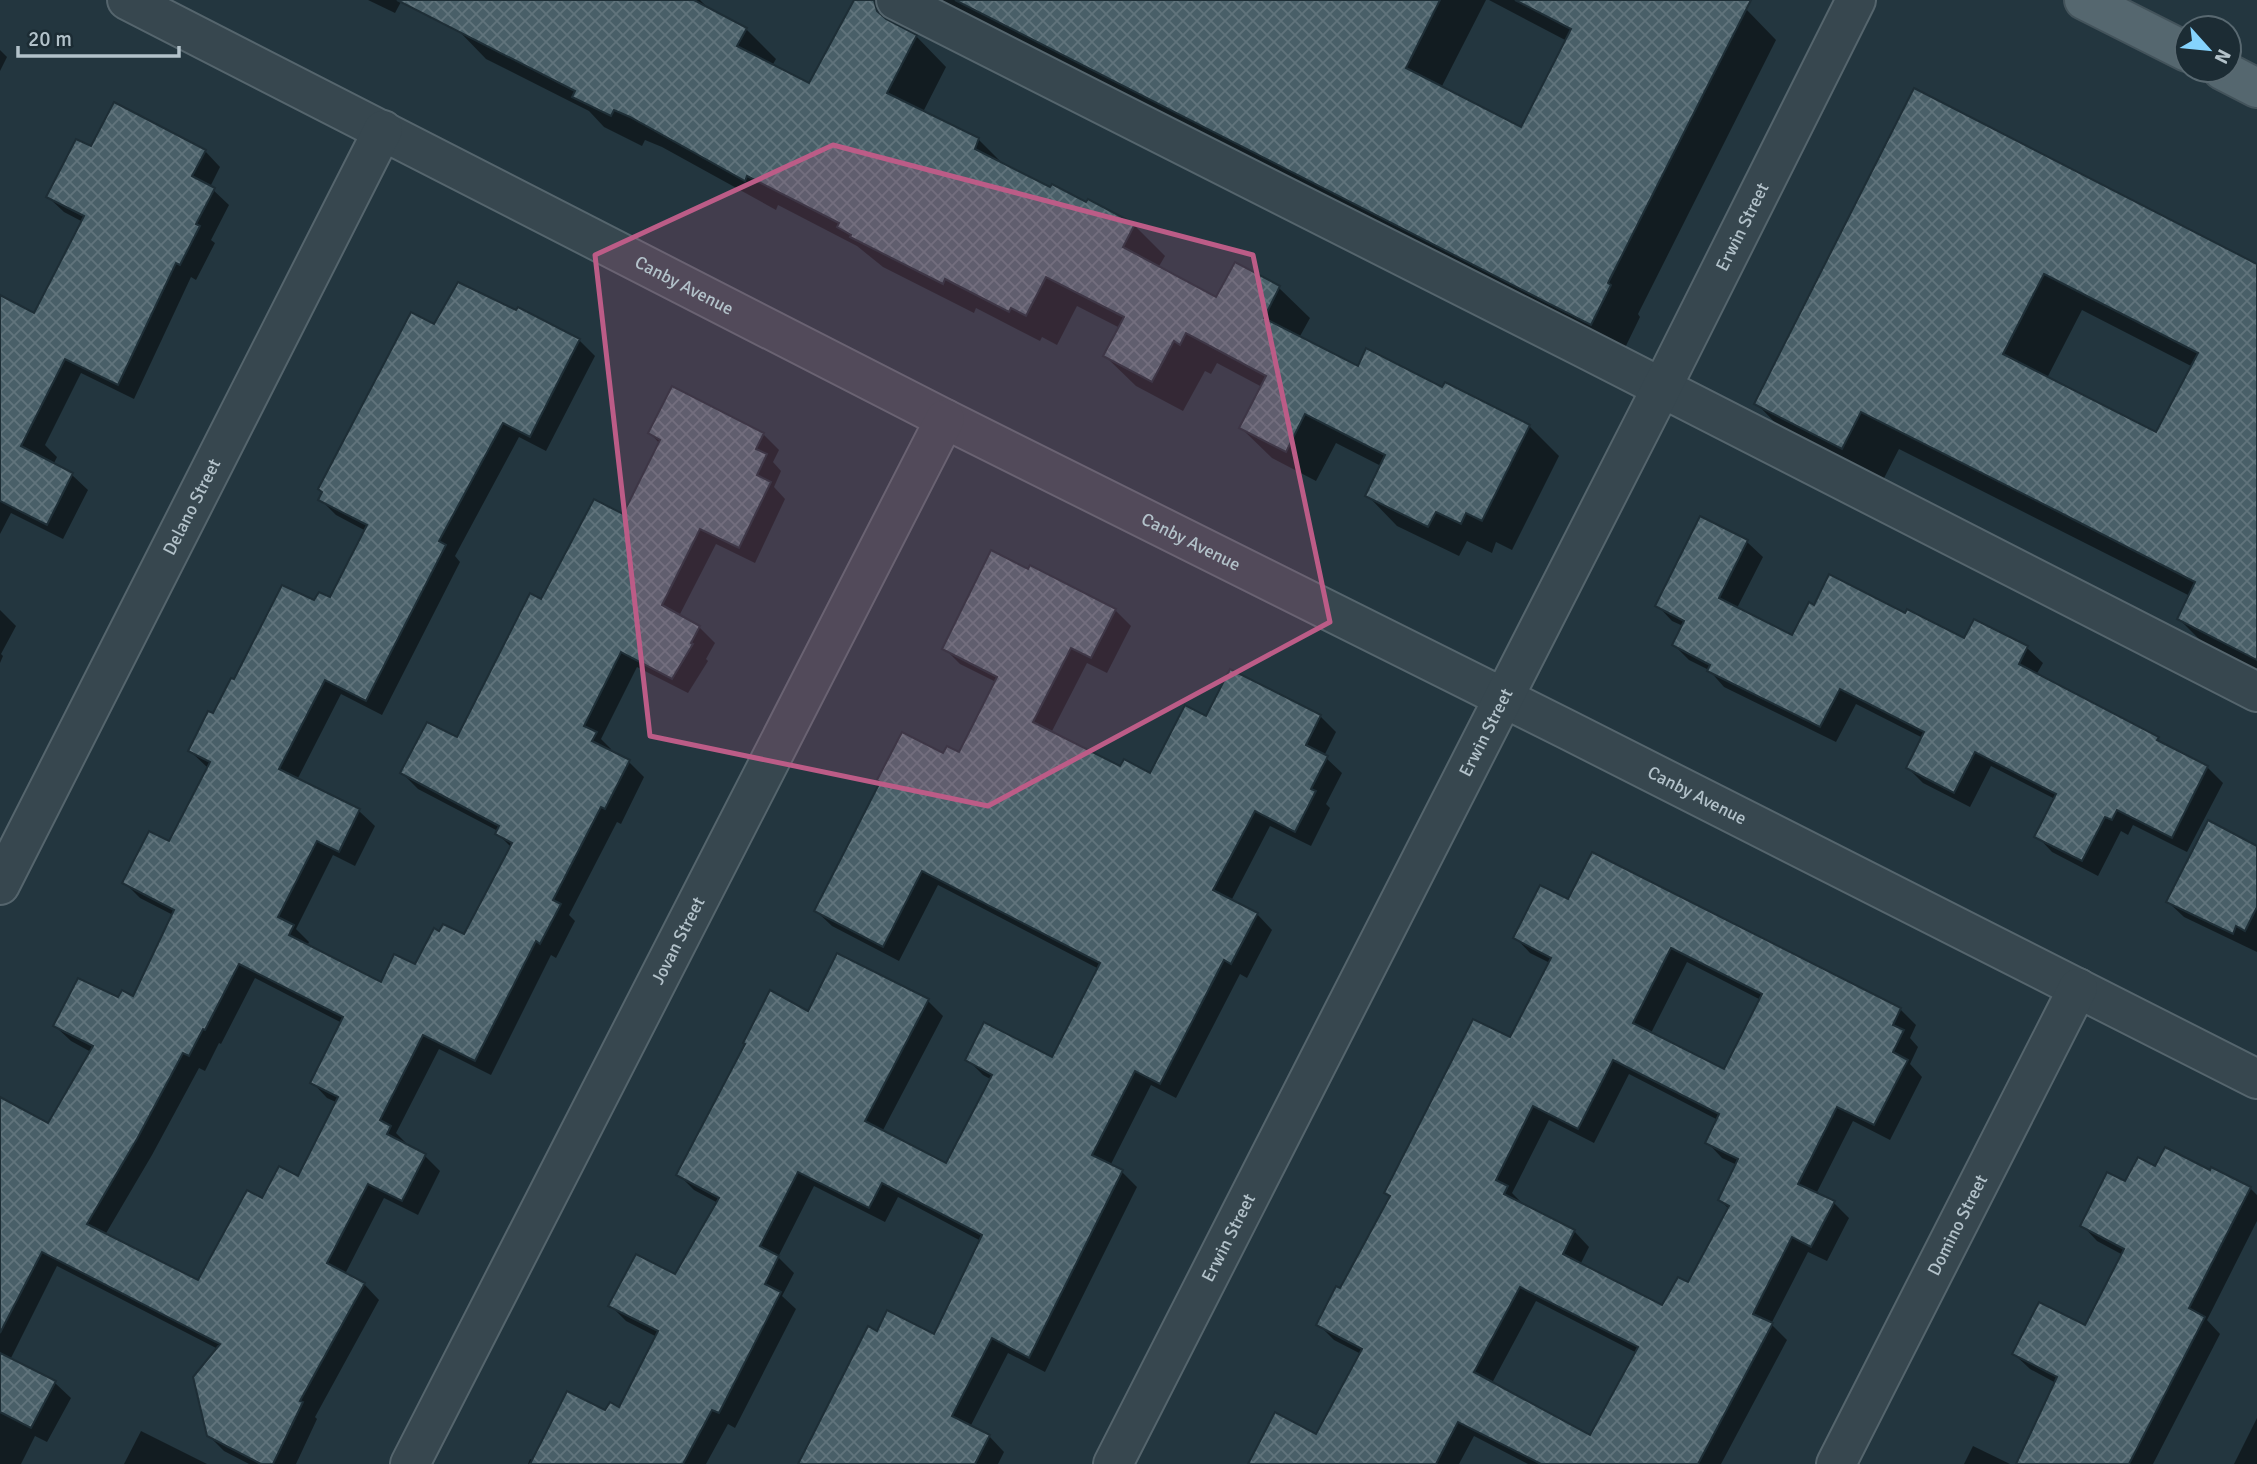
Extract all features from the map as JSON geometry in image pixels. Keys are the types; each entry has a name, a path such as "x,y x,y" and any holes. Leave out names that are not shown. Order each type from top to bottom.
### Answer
{"main road":[{"path":"2084,0 2173,45"}],"street":[{"name":"Canby Avenue","path":"127,0 945,419 2257,1079"},
{"path":"897,0 2257,692"},
{"name":"Erwin Street","path":"1113,1464 1856,0"},
{"name":"Delano Street","path":"0,885 383,130"},
{"name":"Jovan Street","path":"410,1464 945,419"},
{"name":"Domino Street","path":"1836,1464 2078,988"}],"highlighted area":[{"path":"833,145 1253,255 1330,622 988,806 650,736 595,255"}],"building":[{"path":"397,0 694,0 747,28 737,46 809,83 854,0 874,0 877,11 886,19 917,35 887,93 979,138 975,149 1050,187 1052,184 1086,202 1088,199 1135,224 1123,247 1216,297 1235,262 1280,286 1264,318 1358,366 1366,348 1442,387 1445,382 1530,425 1482,521 1466,513 1461,524 1436,512 1428,527 1365,496 1385,455 1305,414 1286,452 1239,428 1266,376 1186,333 1180,345 1174,341 1152,382 1103,356 1124,317 1046,277 1026,316 1011,308 1009,312 945,279 943,284 850,237 851,235 837,227 839,223 747,176 745,181 630,117 614,110 611,116 572,97 575,91"},
{"path":"955,0 1440,0 1406,68 1521,127 1571,29 1515,0 1751,0 1608,283 1611,285 1591,325"},
{"path":"1914,88 2257,264 2257,660 2177,619 2195,582 2057,511 1861,412 1842,449 1754,404","holes":["2044,274 2198,353 2156,432 2003,354"]},
{"path":"114,102 206,150 192,176 215,188 196,224 200,226 180,265 176,263 118,385 65,359 21,446 73,473 47,525 0,501 0,295 34,313 84,216 46,197 76,139 91,146"},
{"path":"458,282 516,310 518,307 580,339 530,437 503,423 439,541 446,545 366,701 325,680 279,769 360,809 339,852 317,841 278,917 294,925 289,935 381,982 394,954 415,964 434,928 439,931 443,924 464,934 512,843 495,834 499,826 400,773 427,722 457,737 530,593 541,599 594,499 623,514 660,440 648,433 672,386 764,433 756,449 767,454 757,475 771,482 739,548 700,529 662,605 700,626 691,643 693,644 672,679 621,652 584,726 597,732 592,741 630,760 605,809 601,807 553,900 561,904 540,944 536,941 475,1061 423,1035 380,1120 391,1126 387,1134 426,1154 402,1201 368,1184 327,1263 365,1283 300,1401 303,1402 273,1464 261,1464 207,1436 193,1377 220,1344 42,1252 0,1333 0,1097 48,1123 93,1046 53,1026 78,978 118,997 122,990 133,996 174,910 122,883 149,831 169,841 210,762 188,751 208,711 213,713 231,678 234,679 282,585 314,600 319,592 330,597 367,525 318,500 322,492 318,489 411,312 434,324","holes":["239,964 343,1017 310,1083 338,1097 298,1176 279,1166 262,1198 247,1190 198,1280 87,1224 183,1053 189,1056 203,1029 205,1030"]},
{"path":"1700,516 1748,540 1719,598 1792,635 1809,602 1814,605 1829,574 1905,613 1907,609 1964,638 1974,619 2028,646 2019,664 2159,737 2157,740 2208,766 2172,838 2117,810 2112,820 2105,817 2082,861 2034,837 2056,794 1975,752 1954,793 1906,768 1924,732 1840,689 1820,727 1707,671 1710,665 1672,645 1684,621 1655,606"},
{"path":"991,550 1028,569 1030,565 1116,609 1091,658 1071,648 1033,722 1120,766 1124,759 1150,773 1185,705 1206,716 1230,669 1321,715 1306,745 1328,756 1311,789 1316,791 1295,832 1255,811 1213,890 1258,913 1231,964 1224,960 1160,1084 1135,1071 1092,1155 1123,1170 1029,1358 992,1338 952,1416 990,1435 975,1464 798,1464 868,1326 877,1331 887,1310 934,1334 982,1235 882,1183 869,1208 798,1172 760,1246 779,1256 765,1284 781,1292 719,1413 712,1410 683,1464 530,1464 567,1391 605,1410 610,1402 619,1407 658,1331 608,1306 636,1254 675,1274 719,1198 676,1175 745,1044 743,1043 770,990 808,1011 837,953 929,999 865,1121 946,1163 992,1075 965,1060 984,1022 1052,1057 1100,963 922,871 883,947 814,911 880,782 877,780 902,732 943,753 947,746 959,752 997,677 942,649"},
{"path":"2208,820 2257,846 2257,907 2245,931 2236,926 2233,934 2166,902"},
{"path":"1592,852 1901,1008 1893,1025 1904,1030 1893,1052 1908,1060 1874,1125 1837,1107 1798,1184 1835,1201 1811,1247 1792,1237 1753,1314 1773,1323 1698,1464 1541,1464 1458,1422 1436,1464 1248,1464 1275,1412 1316,1434 1362,1349 1316,1325 1336,1286 1340,1288 1390,1196 1384,1193 1473,1019 1510,1037 1551,958 1513,938 1540,885 1568,899","holes":["1671,948 1762,994 1724,1069 1633,1023","1613,1060 1719,1114 1705,1143 1738,1159 1718,1200 1729,1206 1688,1282 1678,1277 1662,1305 1563,1254 1575,1230 1504,1194 1508,1186 1496,1180 1533,1106 1578,1129","1520,1287 1638,1347 1590,1435 1474,1372"]},
{"path":"2165,1147 2251,1187 2189,1308 2205,1317 2129,1464 2016,1464 2057,1377 2012,1354 2039,1302 2085,1325 2124,1249 2080,1226 2107,1172 2125,1181 2138,1157 2155,1166"},
{"path":"0,1353 56,1381 31,1428 0,1412"}]}
